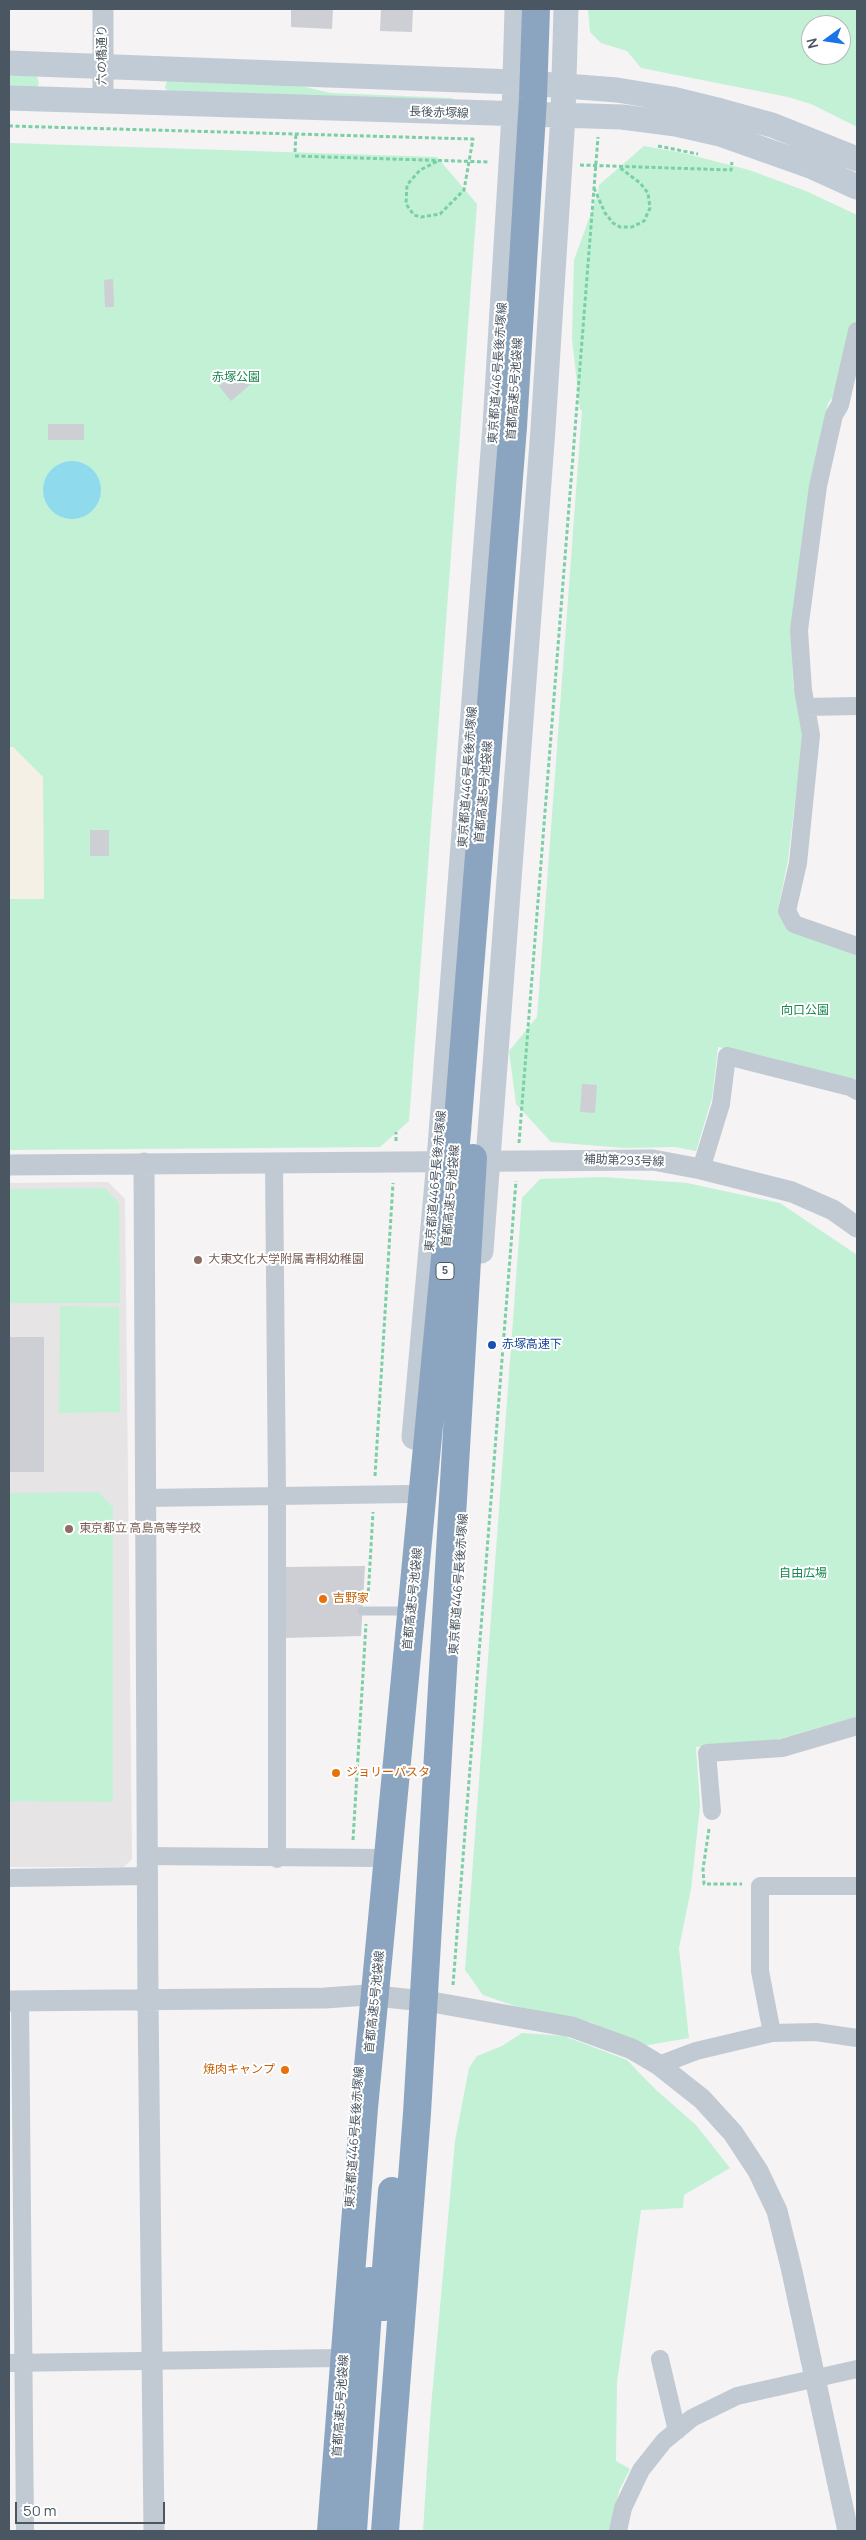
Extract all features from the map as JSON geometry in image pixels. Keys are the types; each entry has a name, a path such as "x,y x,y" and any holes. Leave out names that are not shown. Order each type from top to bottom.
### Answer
{"highway":[{"name":"首都高速5号池袋線","path":"385,2531 417,2113 454,1294 513,427 533,98 536,9"},
{"name":"首都高速5号池袋線","path":"331,2531 364,2108 454,1294 528,428 548,99 551,9"},
{"path":"353,2531 454,1294"},
{"path":"366,2531 454,1294"}],"main road":[{"name":"東京都道446号長後赤塚線","path":"325,2531 366,1995 438,1160 494,425 514,115 517,9"},
{"name":"東京都道446号長後赤塚線","path":"391,2531 442,2003 487,1160 543,429 563,115 566,9"},
{"path":"9,63 563,85 654,96 720,111 772,126 857,159"},
{"name":"長後赤塚線","path":"9,98 622,117 676,124 720,134 804,164 857,187"}],"street":[{"name":"六の橋通り","path":"103,9 103,102"},
{"path":"857,331 849,405 834,415 818,486 799,630 803,690 811,735 798,863 787,911 794,924 857,946"},
{"path":"807,707 857,706"},
{"path":"701,1169 721,1104 727,1056 850,1086 857,1091"},
{"name":"補助第293号線","path":"9,1165 395,1163 438,1160 624,1158 653,1160 701,1169 792,1192 833,1210 857,1227"},
{"path":"144,1163 148,2001 154,2531"},
{"path":"274,1163 277,1496 277,1859"},
{"path":"146,1498 409,1494"},
{"path":"712,1811 707,1753 782,1748 857,1726"},
{"path":"9,1878 148,1866 277,1859 378,1858"},
{"path":"772,2033 760,1971 760,1886 857,1886"},
{"path":"25,2531 16,2362 14,2001 325,1998 366,1995 442,2003 572,2026 625,2046 659,2065 702,2099 734,2134 758,2171 777,2211 792,2267 848,2531"},
{"path":"659,2065 696,2051 772,2033 816,2032 857,2038"},
{"path":"16,2362 338,2358"},
{"path":"660,2360 677,2431"},
{"path":"618,2531 623,2508 641,2470 664,2441 712,2407 737,2396 857,2369"}],"lane":[{"path":"362,1610 399,1611"}],"path":[{"path":"9,126 473,139 464,190 453,203 434,216 421,217 409,210 405,197 407,185 420,170 438,161"},
{"path":"295,152 296,133"},
{"path":"442,2003 518,1160 598,134 608,136"},
{"path":"656,146 704,155"},
{"path":"723,159 741,163"},
{"path":"731,170 733,161"},
{"path":"594,187 605,213 613,223 620,227 632,227 644,221 650,208 648,193 640,183 619,167"},
{"path":"712,1811 703,1869 704,1884 747,1884 760,1886"}],"shaded area":[{"name":"東京都立 高島高等学校","path":"108,1182 125,1199 132,1859 124,1867 9,1867 9,1183"}],"green space":[{"path":"588,9 857,9 857,127 811,104 788,97 641,68 627,51 601,43 590,32"},
{"path":"9,73 37,76 39,84 37,87 9,87"},
{"path":"167,81 288,83 331,93 453,98 452,103 169,92 165,88"},
{"name":"赤塚公園","path":"9,143 437,157 477,204 409,1121 380,1147 9,1150"},
{"name":"向口公園","path":"644,146 683,153 749,170 806,191 857,215 857,321 851,328 836,394 828,403 809,492 791,628 793,685 803,734 788,860 778,910 789,929 857,953 857,1081 761,1055 718,1047 712,1098 696,1151 675,1147 624,1148 551,1142 516,1104 509,1051 537,1017 582,410 580,410 572,339 574,260 598,194 599,185"},
{"name":"自由広場","path":"603,1177 687,1183 780,1203 857,1255 857,1717 768,1742 696,1747 700,1806 691,1889 679,1948 689,2038 643,2046 590,2022 515,2006 483,1995 465,1970 522,1198 540,1179"},
{"path":"105,1188 119,1203 120,1303 9,1303 9,1189"},
{"path":"60,1306 119,1307 120,1412 59,1413"},
{"path":"99,1492 113,1508 113,1802 9,1801 9,1493"},
{"path":"522,2033 564,2036 627,2060 655,2089 696,2125 730,2168 684,2195 683,2208 641,2210 617,2382 616,2461 630,2469 619,2491 610,2531 423,2531 431,2407 455,2141 469,2068 477,2056 502,2046"}],"sand":[{"path":"9,747 13,747 43,777 44,899 9,899"}],"water":[{"path":"66,461 78,461 93,469 101,484 101,496 93,511 78,519 66,519 51,511 43,496 43,484 51,469"}],"building":[{"path":"291,9 333,9 332,29 291,27"},
{"path":"381,9 413,9 412,32 380,31"},
{"path":"113,279 114,307 105,307 104,280"},
{"path":"239,370 251,384 231,401 219,386"},
{"path":"48,424 84,424 84,440 48,440"},
{"path":"90,830 109,830 109,856 90,856"},
{"path":"582,1084 597,1085 595,1113 580,1112"},
{"path":"9,1337 44,1337 44,1472 9,1472"},
{"name":"吉野家","path":"365,1566 361,1636 284,1638 283,1567"}],"place":[{"name":"大東文化大学附属青桐幼稚園","path":"198,1260"},
{"name":"赤塚高速下","path":"492,1345"},
{"name":"東京都立 高島高等学校","path":"69,1529"},
{"name":"吉野家","path":"323,1599"},
{"name":"ジョリーパスタ","path":"336,1773"},
{"name":"焼肉キャンプ","path":"285,2070"}]}
